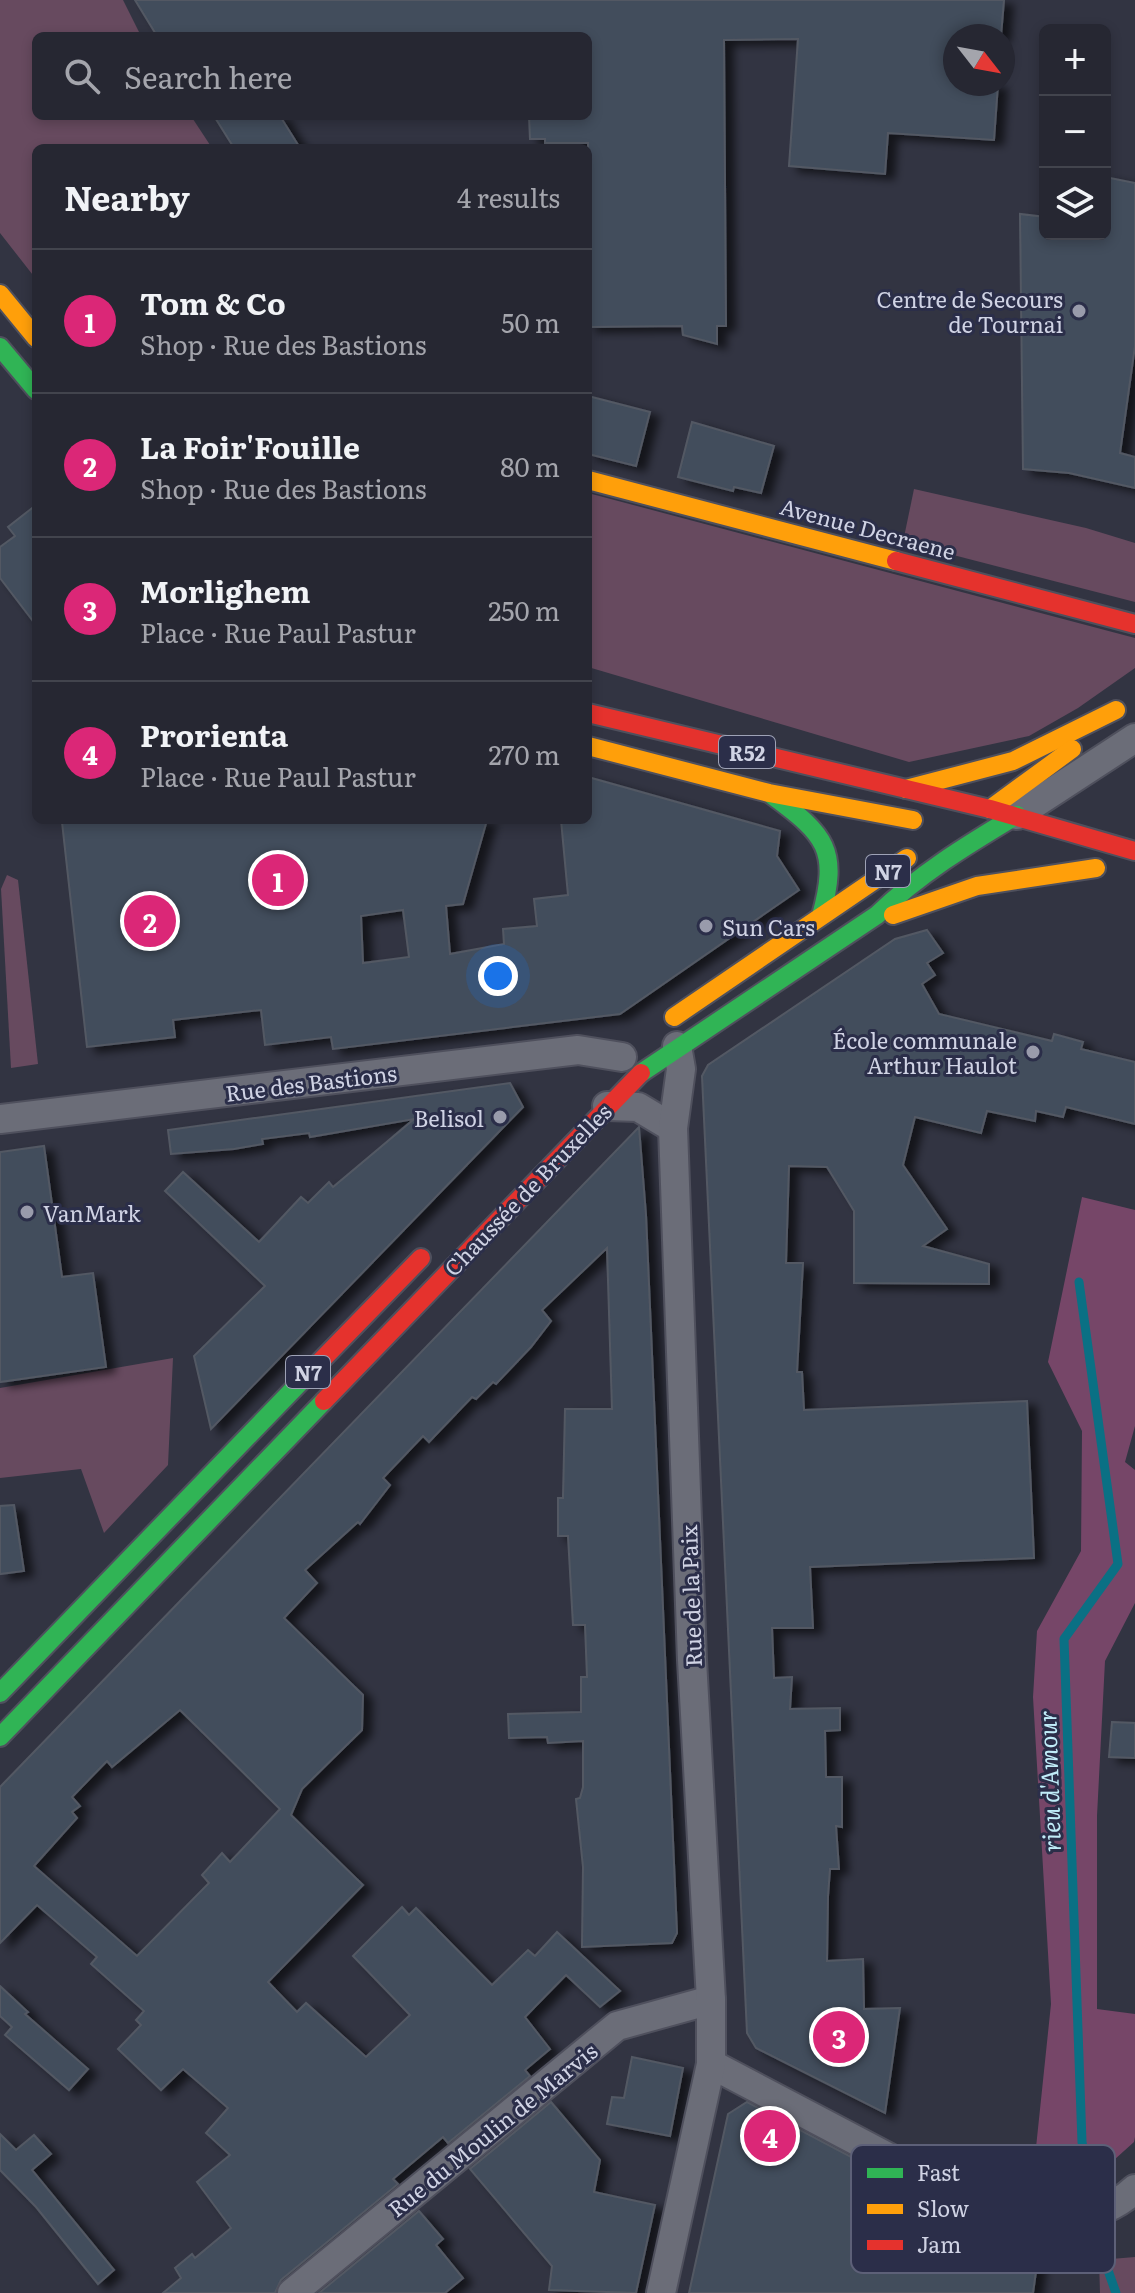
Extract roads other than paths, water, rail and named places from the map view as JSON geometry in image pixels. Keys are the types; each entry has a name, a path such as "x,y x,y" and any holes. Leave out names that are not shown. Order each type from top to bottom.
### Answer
{"main road":[{"path":"0,294 32,333"},
{"path":"0,347 32,385"},
{"name":"Avenue Decraene","path":"592,481 1135,624"},
{"name":"Chaussée de Bruxelles","path":"667,1037 739,1009 877,915 911,882 1005,822 1037,778 1116,710 1135,701"},
{"path":"906,789 1013,761 1116,710"},
{"name":"R52","path":"592,714 906,789 1005,822 1135,851"},
{"name":"R52","path":"592,747 769,793 931,824"},
{"path":"769,793 823,836 830,851 832,883 821,916"},
{"name":"Chaussée de Bruxelles","path":"983,835 961,825 1005,822"},
{"name":"R52","path":"983,835 1005,822"},
{"name":"Chaussée de Bruxelles","path":"0,1737 607,1106 667,1037 821,916 918,851"},
{"path":"877,915 900,915 958,889 990,882 1062,877 1102,869 1051,854"},
{"name":"Chaussée de Bruxelles","path":"0,1693 430,1249"}],"street":[{"name":"Chaussée de Bruxelles","path":"1005,822 1135,738"},
{"name":"Rue de la Paix","path":"661,2293 711,2064 711,2000 692,1660 673,1128 681,1069 667,1037"},
{"name":"Rue des Bastions","path":"0,1119 578,1050 619,1060"},
{"path":"607,1106 638,1107 673,1128"},
{"name":"Rue du Moulin de Marvis","path":"292,2293 617,2026 711,2000"},
{"path":"711,2064 865,2145"},
{"path":"1115,2201 1135,2189"}],"waterway":[{"name":"rieu d'Amour","path":"1079,1282 1118,1564 1064,1639 1083,2145"},
{"name":"rieu d'Amour","path":"1109,2273 1116,2293"}],"place":[{"name":"Centre de Secours de Tournai","path":"1079,311"},
{"name":"Tom & Co","path":"278,880"},
{"name":"La Foir'Fouille","path":"150,921"},
{"name":"Sun Cars","path":"706,926"},
{"name":"École communale Arthur Haulot","path":"1033,1052"},
{"name":"Belisol","path":"500,1117"},
{"name":"VanMark","path":"27,1212"},
{"name":"Morlighem","path":"839,2037"},
{"name":"Prorienta","path":"770,2136"}]}
